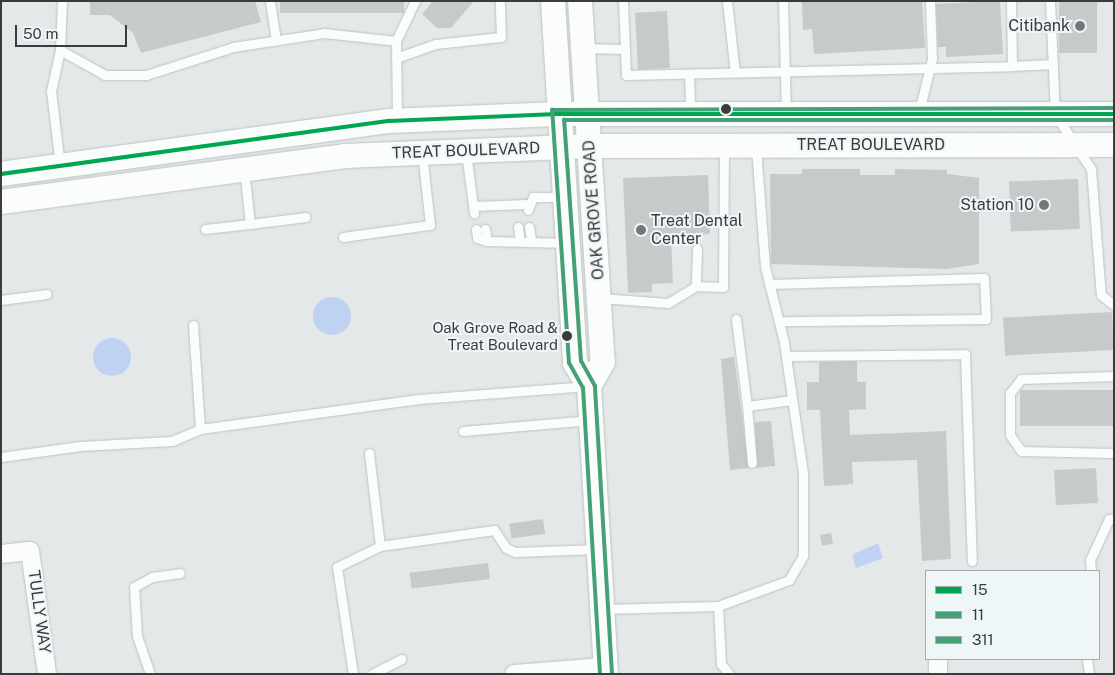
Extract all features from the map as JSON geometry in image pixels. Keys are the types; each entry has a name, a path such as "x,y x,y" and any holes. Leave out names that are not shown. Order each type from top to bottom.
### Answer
{"main road":[{"name":"OAK GROVE ROAD","path":"553,1 557,114 568,244 575,363 589,386 606,670"},
{"name":"OAK GROVE ROAD","path":"580,1 581,48 592,146 603,362 589,386"},
{"name":"TREAT BOULEVARD","path":"1,174 397,121 557,114 1114,114"},
{"name":"TREAT BOULEVARD","path":"1,202 345,156 592,146 1114,145"}],"street":[{"name":"TULLY WAY","path":"1,554 30,550 47,674"},
{"path":"938,660 938,674"},
{"path":"514,674 606,670"}],"lane":[{"path":"60,166 51,91 60,50 62,1"},
{"path":"270,1 276,41"},
{"path":"397,121 396,41 415,1"},
{"path":"396,58 435,44 501,37 500,1"},
{"path":"623,1 623,49 626,74 930,71 1053,64"},
{"path":"727,1 736,73"},
{"path":"783,1 786,115"},
{"path":"917,114 930,71 930,1"},
{"path":"1011,1 1012,66"},
{"path":"1050,1 1055,114 1072,145 1091,169 1101,295 1114,305"},
{"path":"60,50 105,75 146,75 233,47 324,33 396,41"},
{"path":"581,48 623,49"},
{"path":"689,74 690,115"},
{"path":"600,298 668,303 696,286 724,287 724,146"},
{"path":"603,609 718,606 788,580 803,556 803,473 786,356 769,284 756,146"},
{"path":"466,152 474,210 527,207 533,197 564,197"},
{"path":"343,237 430,225 422,154"},
{"path":"244,169 250,224"},
{"path":"205,230 306,217"},
{"path":"518,227 520,241"},
{"path":"529,227 531,240"},
{"path":"481,229 478,238 486,241 531,240 568,244"},
{"path":"696,286 697,249"},
{"path":"769,284 984,278 986,319 779,321"},
{"path":"1,300 47,294"},
{"path":"736,319 752,463"},
{"path":"193,325 200,429"},
{"path":"786,356 965,354 972,561"},
{"path":"1114,376 1021,379 1012,386 1010,435 1021,451 1114,453"},
{"path":"1,457 80,446 172,441 200,429 419,399 589,386"},
{"path":"747,406 792,400"},
{"path":"463,431 592,420"},
{"path":"369,453 380,546"},
{"path":"1090,570 1090,560 1109,520 1114,519"},
{"path":"353,674 337,567 380,546 494,530 506,548 515,552 600,549"},
{"path":"150,674 137,636 134,587 152,577 180,573"},
{"path":"718,606 721,664 730,674"},
{"path":"372,674 401,659"},
{"path":"1087,660 1089,674"}],"water":[{"path":"332,297 345,303 351,316 345,329 332,335 319,329 313,316 319,303"},
{"path":"112,338 125,344 131,357 125,370 112,376 99,370 93,357 99,344"},
{"path":"878,543 883,558 856,568 852,555"}],"building":[{"path":"90,1 255,1 261,22 141,53 133,33 110,15 90,15"},
{"path":"280,1 404,1 404,13 280,13"},
{"path":"433,1 474,1 451,28 437,28 422,14"},
{"path":"802,1 922,1 925,48 814,54 812,29 803,30"},
{"path":"1000,1 1003,54 946,57 946,47 938,47 936,4"},
{"name":"Citibank","path":"1059,1 1097,1 1097,53 1059,53"},
{"path":"667,11 670,68 638,70 635,13"},
{"path":"802,169 860,169 860,175 895,175 895,169 947,170 947,174 979,178 979,264 947,269 771,264 770,174 802,174"},
{"name":"Treat Dental Center","path":"708,175 710,234 671,236 673,283 652,284 652,292 628,293 623,178"},
{"name":"Station 10","path":"1078,179 1080,229 1011,231 1009,181"},
{"path":"1112,312 1114,350 1005,356 1003,318"},
{"path":"734,357 749,468 730,470 721,359"},
{"path":"857,361 857,382 866,382 866,409 849,410 850,435 946,431 951,559 922,561 917,460 852,462 853,484 824,486 820,410 807,410 807,382 819,382 819,362"},
{"path":"1020,390 1114,390 1114,426 1020,426"},
{"path":"771,421 775,466 756,468 755,422"},
{"path":"1096,468 1098,503 1056,505 1054,470"},
{"path":"543,519 545,534 511,539 509,524"},
{"path":"831,533 833,544 822,546 820,535"},
{"path":"488,563 490,579 412,589 410,573"}],"transit line":[{"name":"311","path":"600,674 583,388 569,363 552,110 1114,108"},
{"name":"15","path":"1,174 389,121 557,114 1114,114"},
{"name":"11","path":"612,674 595,386 581,361 564,120 1114,120"}],"place":[{"name":"Citibank","path":"1080,26"},
{"name":"Station 10","path":"1044,205"},
{"name":"Treat Dental Center","path":"641,230"},
{"name":"Oak Grove Road & Treat Boulevard","path":"567,336"}]}
